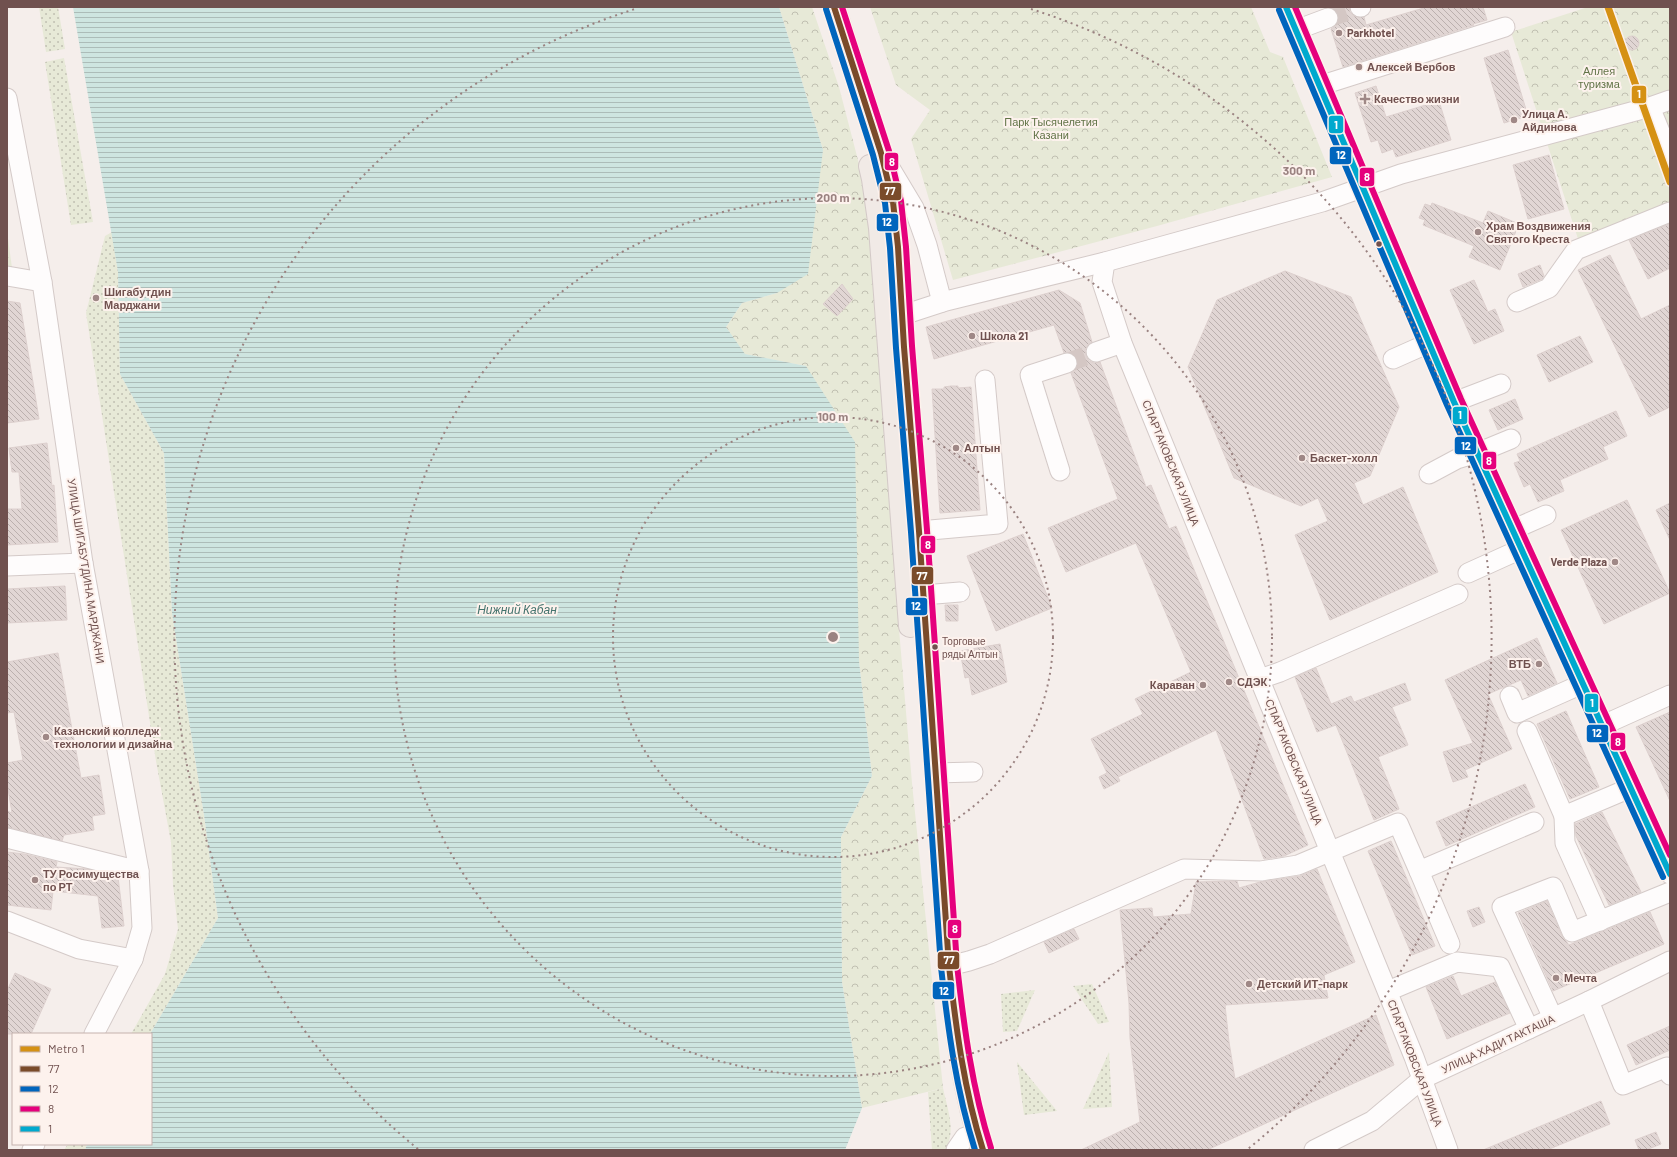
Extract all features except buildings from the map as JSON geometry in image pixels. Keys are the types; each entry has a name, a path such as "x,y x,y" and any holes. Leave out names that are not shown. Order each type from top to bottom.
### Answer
{"main road":[{"path":"819,7 860,131 873,179 880,228 938,992 963,1146"},
{"path":"834,7 881,153 893,202 898,247 919,531 949,966 956,1026 966,1081 983,1150"}],"street":[{"path":"1286,7 1454,402 1670,874"},
{"path":"1296,30 1328,18"},
{"path":"1319,86 1505,27"},
{"name":"УЛИЦА ШИГАБУТДИНА МАРДЖАНИ","path":"7,98 42,282 83,563 139,871 142,928 133,959 95,1033"},
{"path":"902,315 942,302 1105,262 1322,202 1401,174 1670,100"},
{"path":"1650,106 1670,156"},
{"path":"881,153 914,208 928,245 942,302"},
{"path":"1517,302 1549,288 1576,250 1670,212"},
{"name":"СПАРТАКОВСКАЯ УЛИЦА","path":"1105,262 1102,282 1122,343 1388,991 1448,1150"},
{"path":"7,276 42,282"},
{"path":"1096,352 1122,343"},
{"path":"1393,359 1429,344"},
{"path":"1060,471 1030,376 1067,362"},
{"path":"919,531 998,524 985,380"},
{"path":"1454,402 1501,384"},
{"path":"1429,474 1457,459 1477,453 1511,439"},
{"path":"1512,530 1546,515"},
{"path":"1468,573 1521,549"},
{"path":"7,566 83,563"},
{"path":"923,595 960,592"},
{"path":"1260,679 1280,672 1458,594"},
{"path":"1510,696 1517,713 1582,684"},
{"path":"1601,726 1670,695"},
{"path":"1527,731 1564,816 1565,843 1600,921"},
{"path":"935,773 973,772"},
{"path":"1564,816 1630,788"},
{"path":"1419,871 1534,822"},
{"path":"949,966 990,954 1184,869 1261,871 1298,865 1398,823 1450,944"},
{"path":"7,838 139,871"},
{"path":"1553,1018 1502,907 1553,887 1572,932 1670,892"},
{"path":"7,921 79,949 133,959"},
{"name":"УЛИЦА ХАДИ ТАКТАША","path":"1314,1150 1372,1121 1422,1079 1590,1001 1670,961"},
{"path":"1388,991 1457,962 1500,967 1529,1029"},
{"path":"1590,1001 1623,1085 1666,1067 1670,1075"}],"green space":[{"path":"39,7 58,7 65,49 46,52"},
{"path":"779,7 812,7 839,87 865,187 879,279 899,629 912,783 943,1088 862,1108 842,982 841,837 872,776 859,661 806,366 744,354 726,327 742,303 777,293 823,150"},
{"name":"Парк Тысячелетия Казани","path":"870,7 1251,7 1270,52 1283,57 1332,177 1157,226 953,280 911,139 930,110 896,85"},
{"name":"Аллея туризма","path":"1588,7 1670,7 1670,209 1580,245 1511,32"},
{"path":"64,58 93,222 71,225 45,62"},
{"path":"7,231 12,268 7,268"},
{"path":"112,232 118,272 120,374 164,453 172,613 204,815 218,918 151,1033 132,1033 165,974 178,929 173,885 171,842 156,761 86,313 105,236"},
{"path":"1092,984 1109,1022 1098,1024 1073,986"},
{"path":"1035,990 1017,1031 1003,1032 1001,994"},
{"path":"1109,1052 1112,1107 1083,1109"},
{"path":"1017,1062 1057,1111 1024,1115"},
{"path":"943,1088 951,1128 949,1143 945,1150 932,1150 928,1092"},
{"path":"67,1145 87,1145 85,1150 64,1150"}],"water":[{"name":"Нижний Кабан","path":"73,7 779,7 823,150 808,274 777,293 742,303 726,327 745,354 806,366 855,442 859,661 872,776 841,837 842,982 862,1108 845,1150 85,1150 87,1145 152,1145 152,1033 151,1033 218,918 204,815 172,613 164,453 120,374 118,272"}],"tunnel":[{"path":"1328,18 1360,7"},
{"path":"1067,363 1096,352"}],"metro line":[{"name":"1","path":"1608,7 1670,182"}],"transit line":[{"name":"77","path":"834,7 881,153 893,202 898,247 904,347 919,531 949,966 958,1036 966,1082 976,1127 983,1150"},
{"name":"8","path":"842,7 889,151 901,201 906,247 912,346 927,530 957,965 974,1080 984,1125 991,1148"},
{"name":"1","path":"1286,7 1454,402 1670,874"},
{"name":"8","path":"1295,7 1461,399 1670,855"},
{"name":"12","path":"826,9 873,155 885,203 890,248 896,348 911,532 941,967 958,1082 968,1127 975,1150"},
{"name":"12","path":"1279,10 1447,405 1663,877"}],"place":[{"name":"Parkhotel","path":"1339,33"},
{"name":"Алексей Вербов","path":"1359,67"},
{"name":"Качество жизни","path":"1365,99"},
{"name":"Улица А. Айдинова","path":"1514,120"},
{"name":"Храм Воздвижения Святого Креста","path":"1478,232"},
{"name":"Шигабутдин Марджани","path":"96,298"},
{"name":"Школа 21","path":"972,336"},
{"name":"Алтын","path":"956,448"},
{"name":"Баскет-холл","path":"1302,458"},
{"name":"Verde Plaza","path":"1615,562"},
{"name":"Торговые ряды Алтын","path":"935,647"},
{"name":"ВТБ","path":"1539,664"},
{"name":"СДЭК","path":"1229,682"},
{"name":"Караван","path":"1203,685"},
{"name":"Казанский колледж технологии и дизайна","path":"46,737"},
{"name":"ТУ Росимущества по РТ","path":"35,880"},
{"name":"Мечта","path":"1556,978"},
{"name":"Детский ИТ-парк","path":"1249,984"}]}
